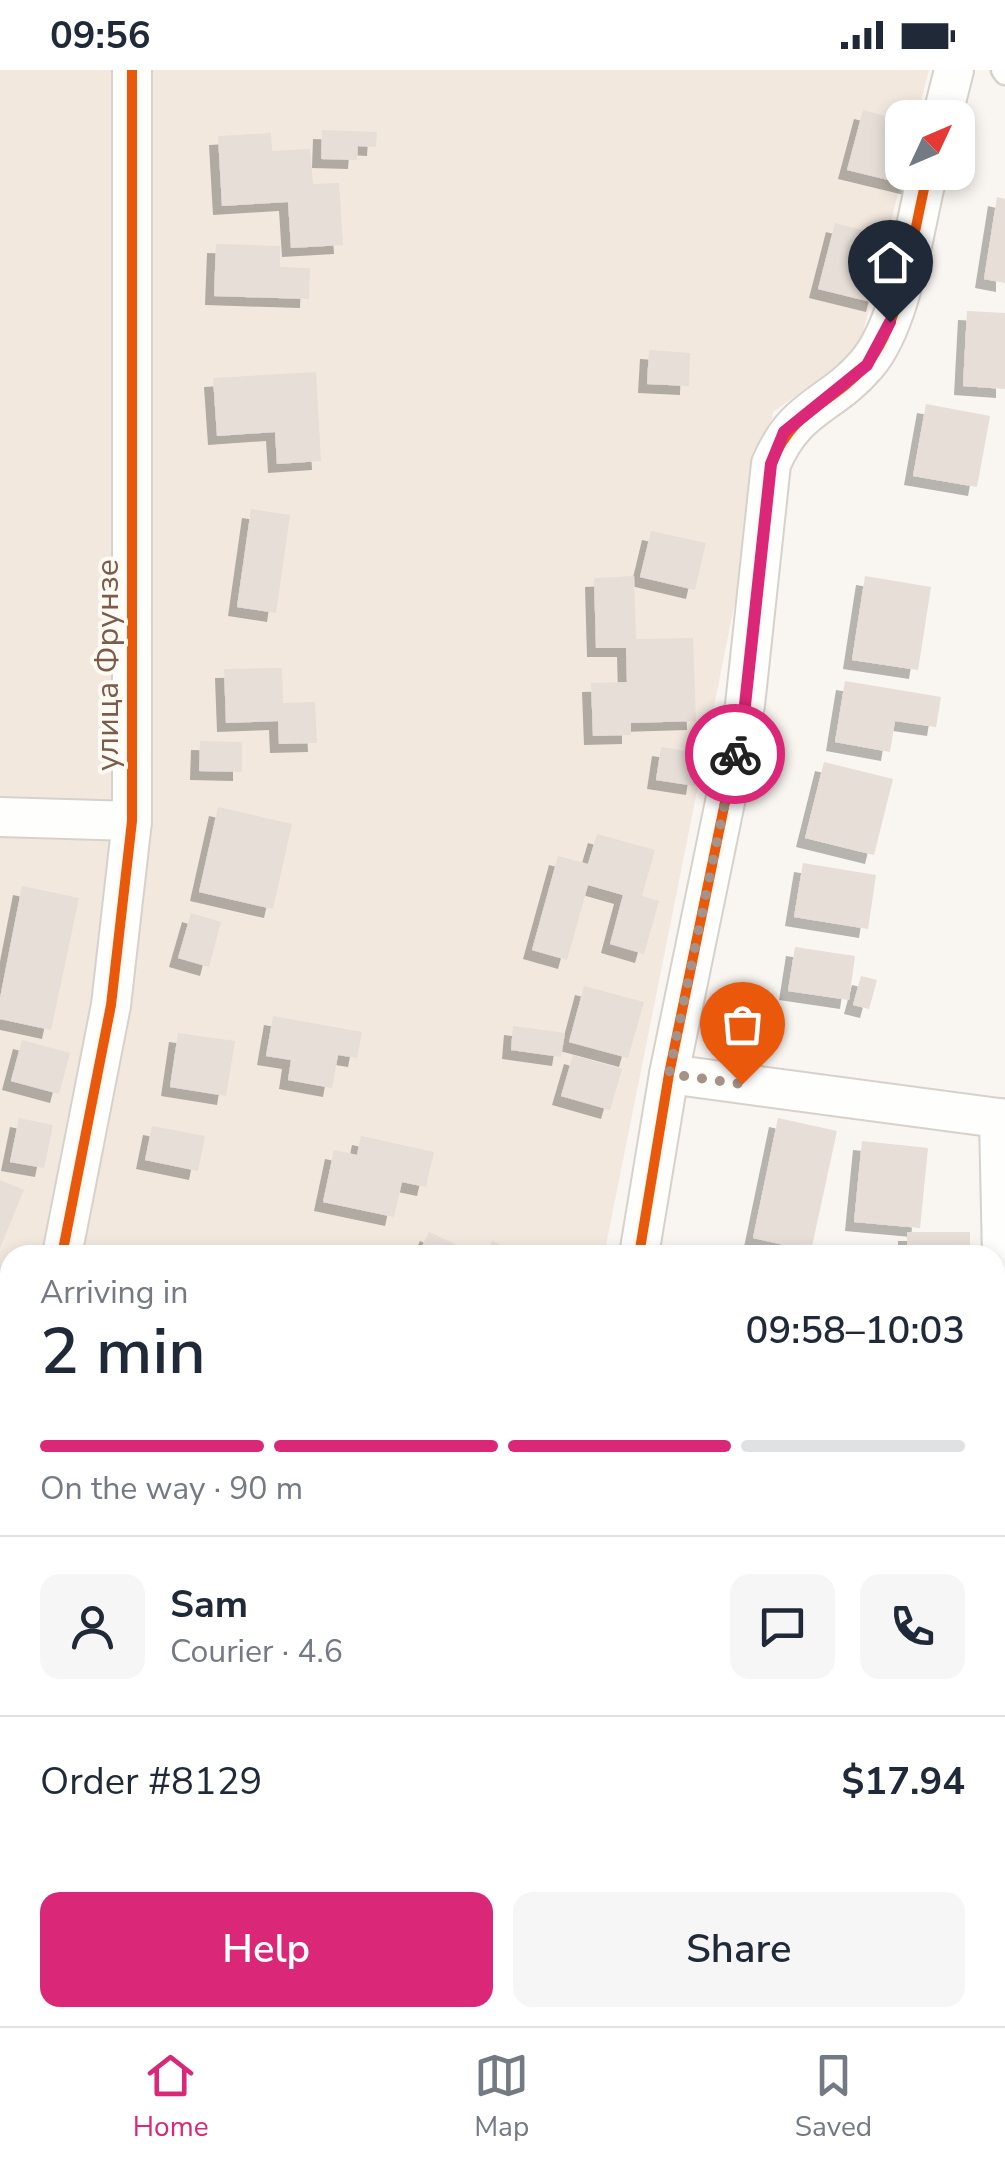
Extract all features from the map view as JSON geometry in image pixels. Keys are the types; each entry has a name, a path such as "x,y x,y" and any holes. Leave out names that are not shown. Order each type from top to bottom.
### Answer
{"street":[{"name":"улица Фрунзе","path":"64,1245 111,1006 132,821 132,70"},
{"path":"946,100 954,70"},
{"path":"641,1245 669,1074 745,705 771,464 784,432 867,365 890,322 923,190"},
{"path":"0,816 132,821"},
{"path":"669,1074 1002,1119 1003,1245"}],"shaded area":[{"path":"0,70 929,70 921,100 885,100 885,190 899,190 858,352 773,412 606,1245 0,1245"}],"building":[{"path":"863,110 885,116 885,179 847,170"},
{"path":"322,130 377,132 376,147 358,146 357,160 321,159"},
{"path":"271,133 272,151 310,149 313,184 339,183 343,245 291,248 288,202 222,206 218,136"},
{"path":"997,197 1005,199 1005,283 984,279"},
{"path":"835,223 892,238 875,303 818,289"},
{"path":"216,244 280,246 280,267 310,268 309,299 214,296"},
{"path":"967,311 1005,313 1005,389 963,386"},
{"path":"649,350 690,353 689,386 647,384"},
{"path":"316,372 321,461 277,464 275,432 217,436 213,378"},
{"path":"926,404 990,416 977,487 913,476"},
{"path":"251,509 290,515 276,613 237,607"},
{"path":"651,531 706,543 695,590 640,577"},
{"path":"634,576 636,639 693,638 696,721 631,723 631,735 593,736 591,683 627,682 626,648 596,648 594,578"},
{"path":"865,576 931,587 918,670 852,660"},
{"path":"282,668 283,703 315,702 317,743 279,744 278,721 226,723 224,669"},
{"path":"845,681 941,697 936,727 895,721 890,752 835,742"},
{"path":"200,741 242,742 242,772 199,771"},
{"path":"661,747 700,753 695,786 656,780"},
{"path":"824,762 893,779 874,855 805,838"},
{"path":"218,807 292,824 273,909 199,892"},
{"path":"597,834 655,850 642,896 659,901 644,954 610,944 623,895 588,885 567,960 532,950 558,856 588,864"},
{"path":"803,863 876,875 868,929 794,917"},
{"path":"22,886 79,898 51,1030 0,1019 0,998"},
{"path":"191,913 221,922 209,967 178,958"},
{"path":"795,947 855,956 849,1000 788,991"},
{"path":"861,976 877,980 869,1009 853,1005"},
{"path":"584,986 644,1002 628,1058 569,1042"},
{"path":"273,1016 362,1032 357,1058 338,1055 332,1088 288,1080 291,1060 266,1056"},
{"path":"513,1026 565,1033 561,1057 511,1050"},
{"path":"178,1033 235,1041 226,1096 170,1087"},
{"path":"22,1040 70,1053 59,1094 11,1081"},
{"path":"573,1055 622,1069 610,1110 561,1096"},
{"path":"19,1118 53,1125 44,1168 10,1162"},
{"path":"778,1118 837,1131 812,1245 784,1245 753,1238"},
{"path":"152,1126 205,1136 198,1171 145,1160"},
{"path":"361,1136 434,1152 426,1187 402,1182 394,1217 323,1202 334,1150 357,1155"},
{"path":"862,1141 928,1148 920,1228 854,1222"},
{"path":"0,1180 24,1190 0,1245"},
{"path":"429,1232 457,1245 423,1245"},
{"path":"907,1232 970,1232 970,1245 907,1245"}],"cycle path":[{"path":"64,1245 111,1005 132,821 132,70"},
{"path":"641,1245 669,1074 745,705 771,464 791,430 853,379 879,347 906,273 924,190"}],"way so far":[{"path":"735,754 669,1074 742,1084"}],"route":[{"path":"735,754 745,705 771,464 784,432 867,365 890,322"}]}
